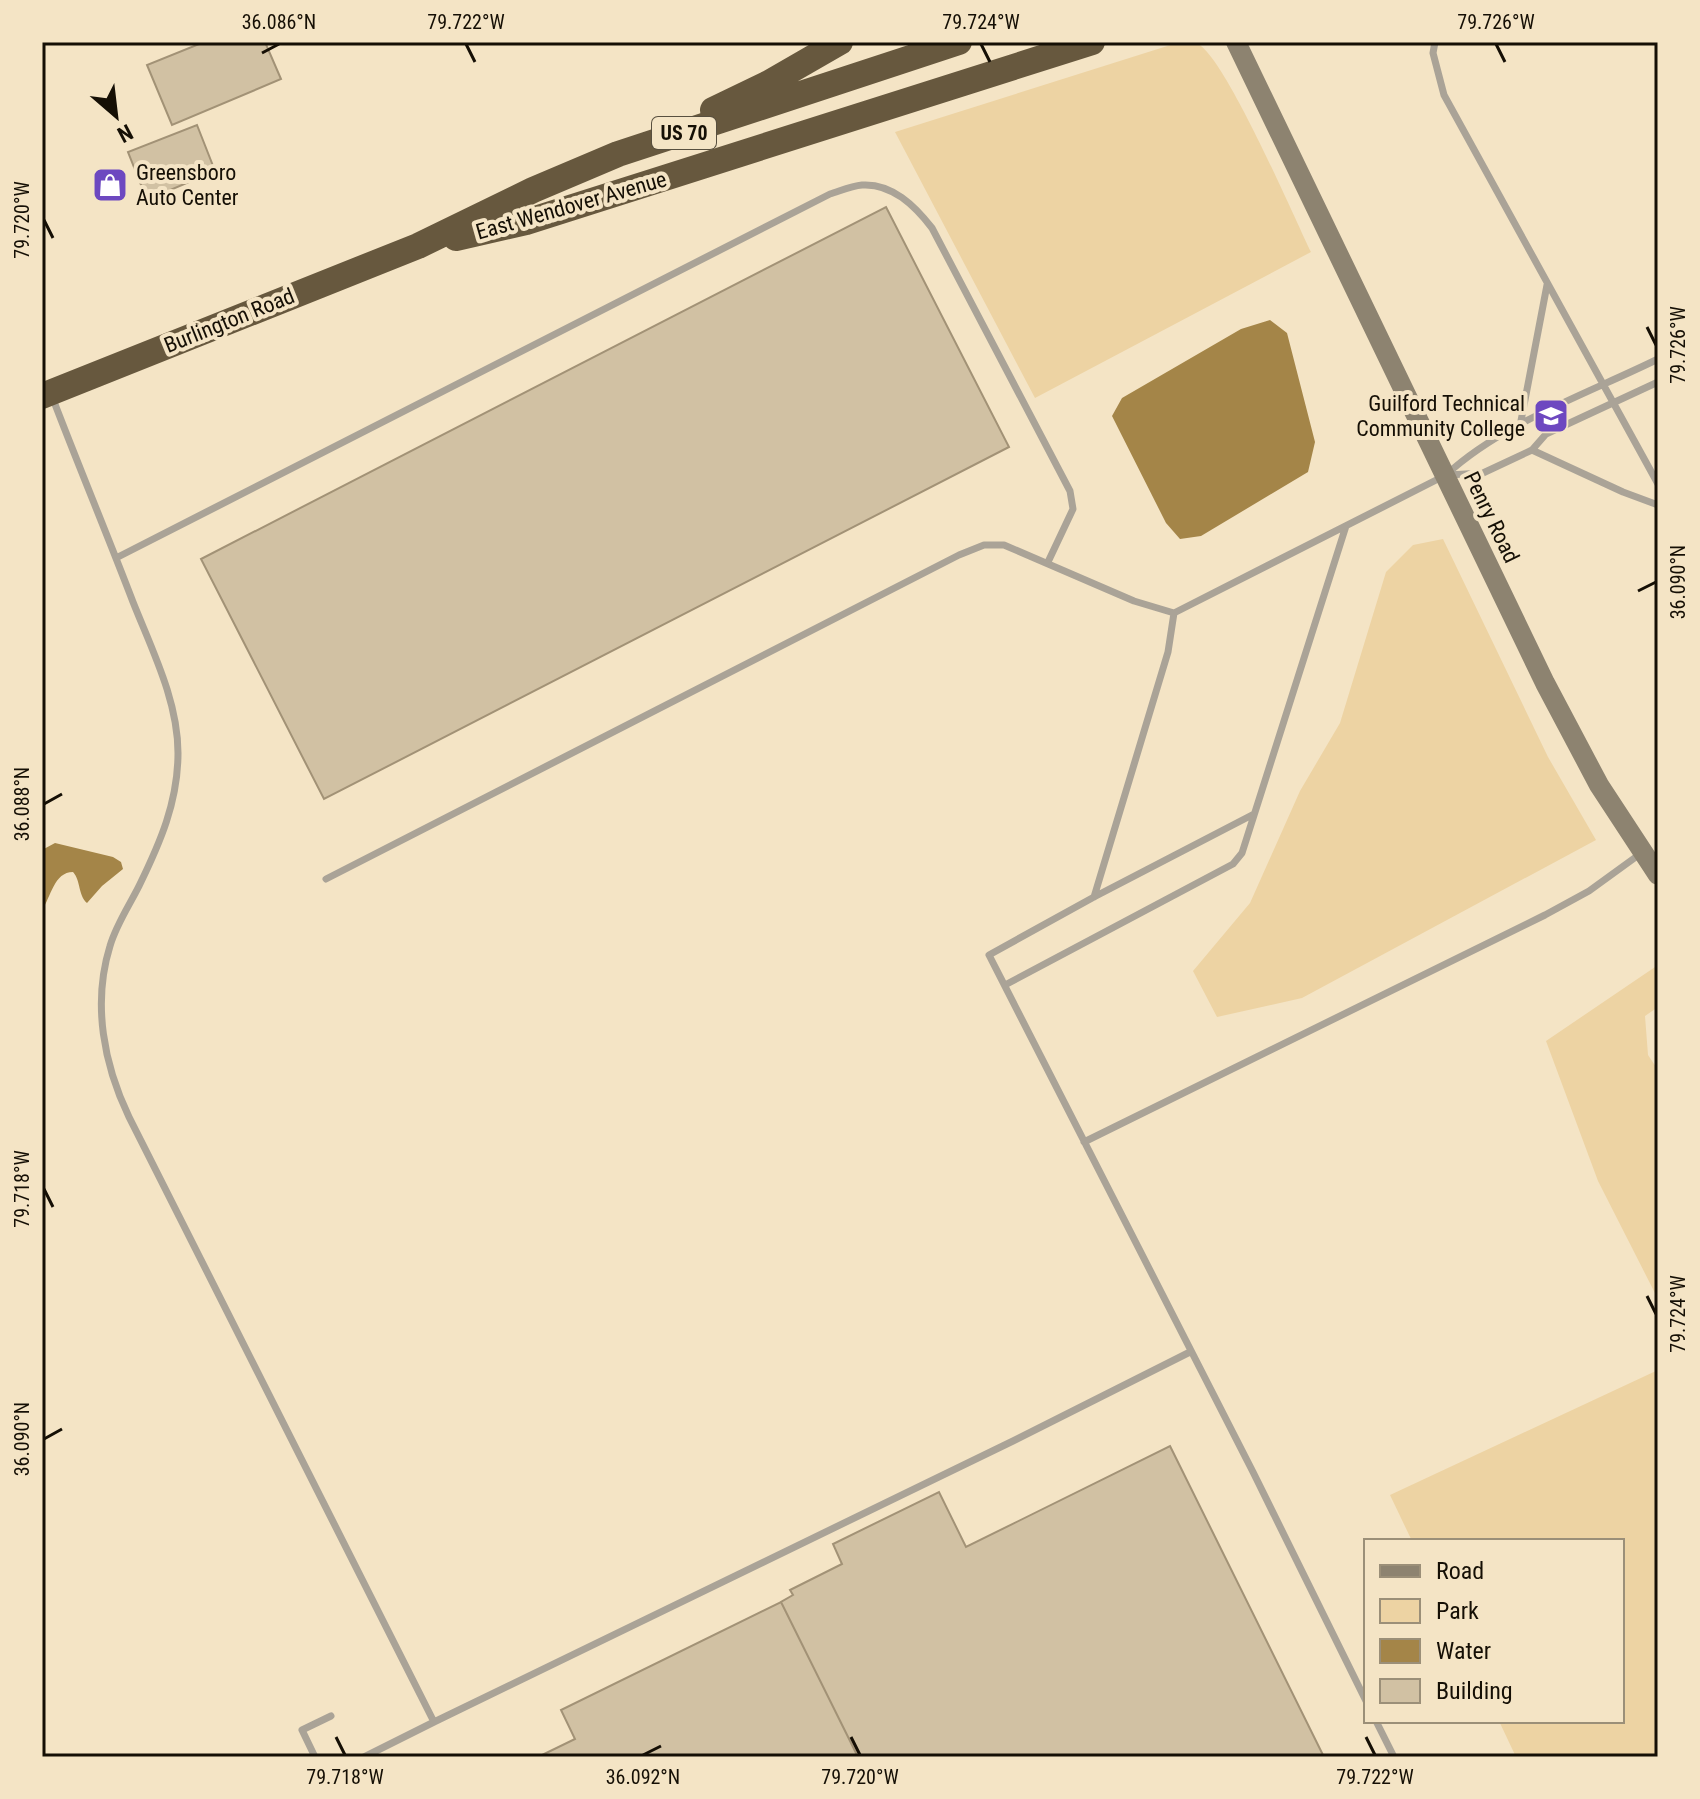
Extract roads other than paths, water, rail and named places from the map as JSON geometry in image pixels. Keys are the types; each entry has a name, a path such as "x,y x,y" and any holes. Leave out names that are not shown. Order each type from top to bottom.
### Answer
{"highway":[{"path":"618,154 767,84 840,42"},
{"name":"East Wendover Avenue","path":"418,246 533,190 618,154 959,42"},
{"name":"East Wendover Avenue","path":"418,246 526,222 1092,42"},
{"name":"Burlington Road","path":"46,395 418,246"}],"street":[{"name":"Penry Road","path":"1236,42 1570,732 1599,785 1658,875"}],"lane":[{"path":"1435,42 1433,53 1444,95 1658,484"},
{"path":"116,558 830,194 861,185 880,187 902,197 919,211 932,228 1070,491 1073,509 1048,562"},
{"path":"1520,426 1547,285"},
{"path":"326,879 984,545 1004,545 1134,601 1174,613 1446,475 1471,452 1520,426 1658,359"},
{"path":"1446,475 1483,473 1532,450 1546,434 1658,382"},
{"path":"46,395 162,675 177,731 178,754 170,813 162,837 110,946 102,1004 108,1063 129,1117 434,1722"},
{"path":"1532,450 1658,505"},
{"path":"1005,985 1233,864 1242,853 1346,526"},
{"path":"1094,897 1168,652 1174,613"},
{"path":"1254,814 989,955 1253,1472 1364,1697"},
{"path":"1084,1142 1545,915 1589,891 1642,853"},
{"path":"364,1757 1190,1352"},
{"path":"315,1757 302,1730 331,1716"},
{"path":"1377,1723 1394,1757"}],"water":[{"path":"1270,320 1287,333 1315,442 1308,472 1201,536 1180,539 1166,523 1112,416 1122,398 1241,329"},
{"path":"55,843 113,857 121,862 123,869 87,903 73,872 61,876 42,910 42,850"}],"place":[{"name":"Greensboro Auto Center","path":"110,185"},
{"name":"Guilford Technical Community College","path":"1551,416"}]}
